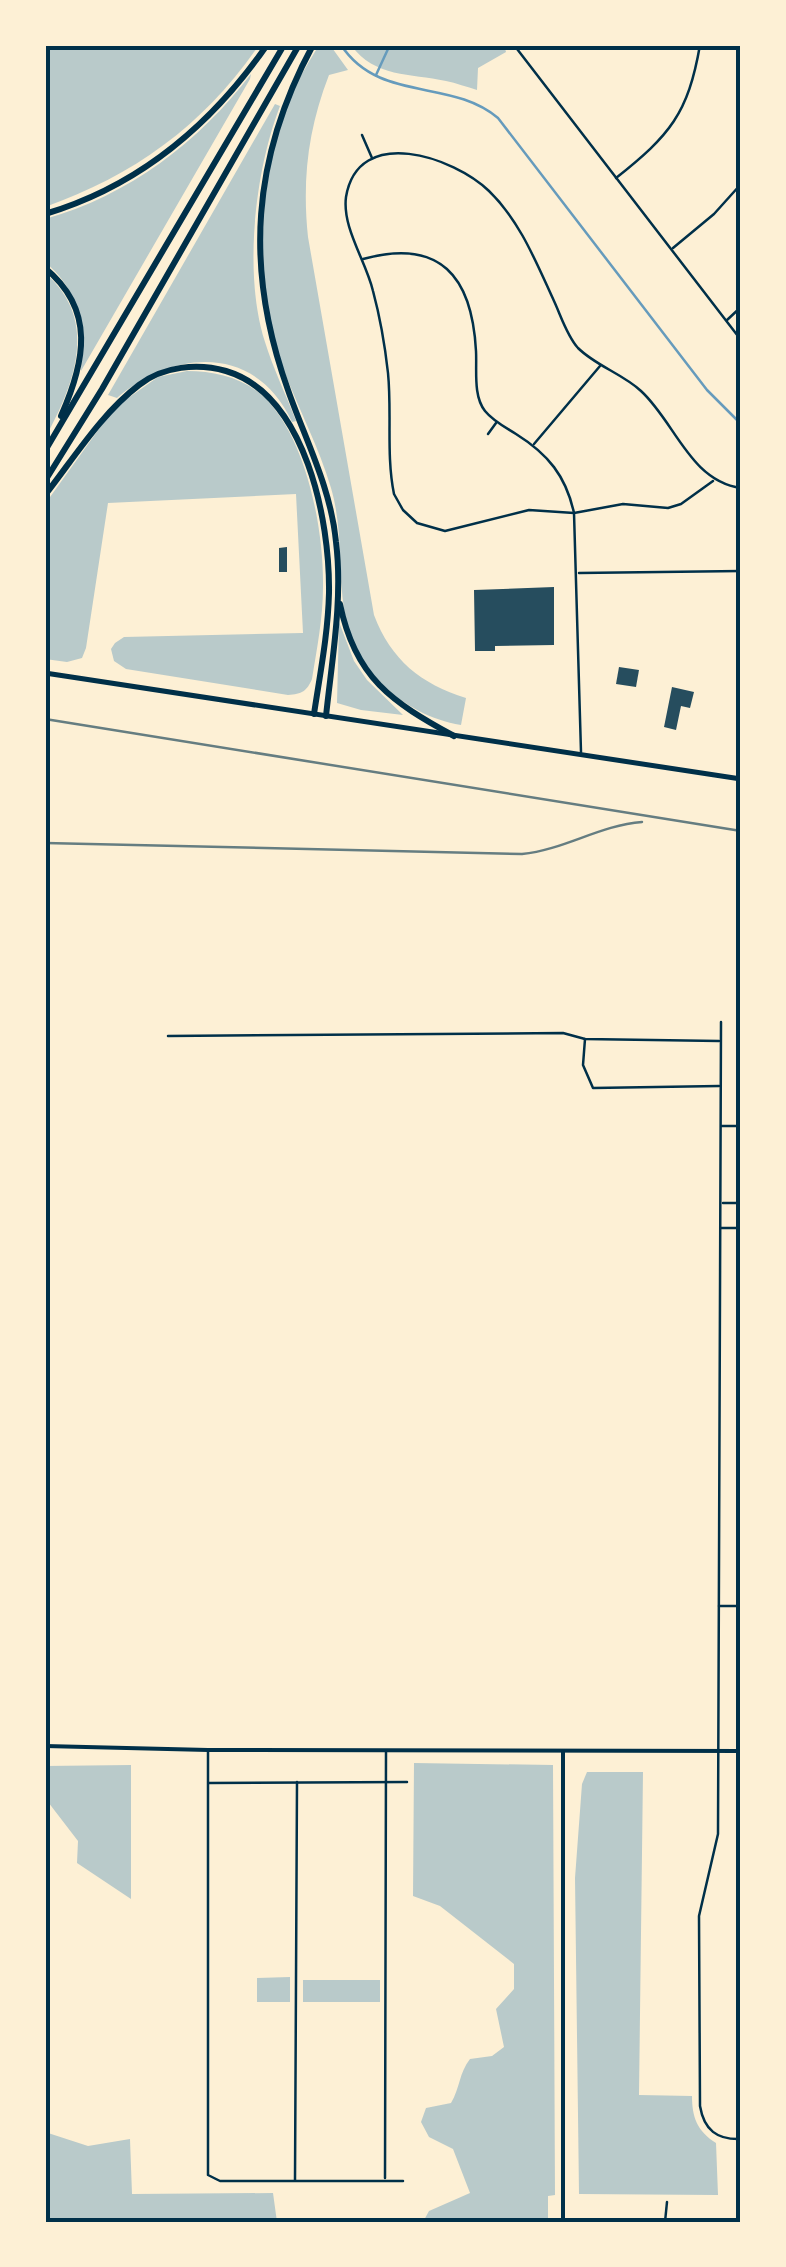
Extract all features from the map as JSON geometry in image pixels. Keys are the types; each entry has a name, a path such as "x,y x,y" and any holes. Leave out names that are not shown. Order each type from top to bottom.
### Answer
{"highway":[{"path":"45,214 128,179 185,138 246,75 267,45"},
{"path":"45,449 284,45"},
{"path":"45,481 300,45"},
{"path":"313,45 290,88 267,162 258,249 271,339 331,510 336,542 338,593 326,716"},
{"path":"45,268 68,291 82,336 74,388 45,449"},
{"path":"45,495 113,407 142,382 190,366 240,376 261,388 280,408 294,434 318,499 324,529 328,558 327,622 314,714"},
{"path":"338,593 345,630 357,658 375,684 397,703 454,736"}],"main road":[{"path":"45,673 741,779"}],"street":[{"path":"514,45 741,340"},
{"path":"616,178 658,144 679,117 694,81 700,45"},
{"path":"362,135 372,159"},
{"path":"713,481 681,504 668,508 623,504 574,513 518,511 445,531 417,523 403,510 392,481 388,374 374,290 346,216 350,183 372,159 388,153 430,156 488,190 526,240 576,346 641,391 713,481 741,488"},
{"path":"671,250 714,214 741,184"},
{"path":"363,259 388,252 423,254 458,279 468,298 478,396 483,409 496,422 534,445 563,478 574,513 578,573 581,754"},
{"path":"726,320 741,308"},
{"path":"534,445 601,365"},
{"path":"488,434 496,422"},
{"path":"578,573 741,571"},
{"path":"721,1022 718,1834 699,1916 700,2106 702,2118 714,2134 741,2140"},
{"path":"168,1036 563,1033 584,1040 721,1041"},
{"path":"584,1040 583,1065 593,1088 720,1086"},
{"path":"720,1126 741,1126"},
{"path":"720,1204 741,1203"},
{"path":"719,1228 741,1228"},
{"path":"719,1606 741,1606"},
{"path":"45,1746 208,1750 741,1750"},
{"path":"208,1750 208,2174 220,2181 403,2181"},
{"path":"385,2181 386,1750"},
{"path":"563,2222 564,1750"},
{"path":"296,2182 297,1782"},
{"path":"208,1783 407,1782"},
{"path":"665,2222 667,2202"}],"shaded area":[{"path":"45,45 259,45 215,100 165,144 109,179 45,207"},
{"path":"319,45 330,45 348,70 329,75 316,115 306,175 308,237 374,615 389,645 410,668 435,685 466,698 461,725 439,720 400,699 369,669 358,651 344,609 331,488 273,335 263,265 266,193 281,124"},
{"path":"351,45 504,45 506,52 478,68 477,90 382,69 360,56"},
{"path":"251,74 81,371 78,311 66,286 45,262 45,219 105,196 160,163 209,122"},
{"path":"275,104 280,106 258,191 255,286 265,342 296,421 292,422 277,397 258,378 213,362 188,363 164,370 117,398 108,395"},
{"path":"45,273 62,291 77,332 72,375 45,438"},
{"path":"187,371 229,377 257,391 280,416 302,461 316,513 323,587 312,679 300,693 288,695 126,669 114,661 111,649 124,637 303,633 296,494 108,503 82,658 67,662 45,659 45,504 114,408 158,377"},
{"path":"339,622 354,661 367,680 403,715 337,703"},
{"path":"414,1763 553,1765 555,2195 548,2196 548,2222 423,2222 429,2211 470,2193 453,2149 429,2137 421,2122 426,2108 451,2103 470,2059 492,2056 504,2047 496,2009 514,1989 514,1964 440,1906 413,1896"},
{"path":"131,1765 131,1899 77,1863 78,1841 45,1798 45,1766"},
{"path":"587,1772 643,1772 639,2095 692,2096 697,2123 716,2143 718,2195 579,2194 575,1878 582,1784"},
{"path":"290,1977 290,2002 257,2002 257,1978"},
{"path":"303,1980 380,1980 380,2002 303,2002"},
{"path":"45,2132 88,2146 130,2139 132,2194 273,2193 277,2222 45,2222"}],"building":[{"path":"287,547 287,572 279,572 279,548"},
{"path":"554,587 554,645 495,646 495,651 475,651 474,590"},
{"path":"619,667 639,670 636,687 616,684"},
{"path":"672,687 694,692 690,708 681,706 676,730 664,727"}],"waterway":[{"path":"341,45 375,75 459,98 498,118 707,390 741,424"},
{"path":"376,75 388,49"}],"railway":[{"path":"45,719 741,831"},
{"path":"45,843 522,854 642,822"}]}
